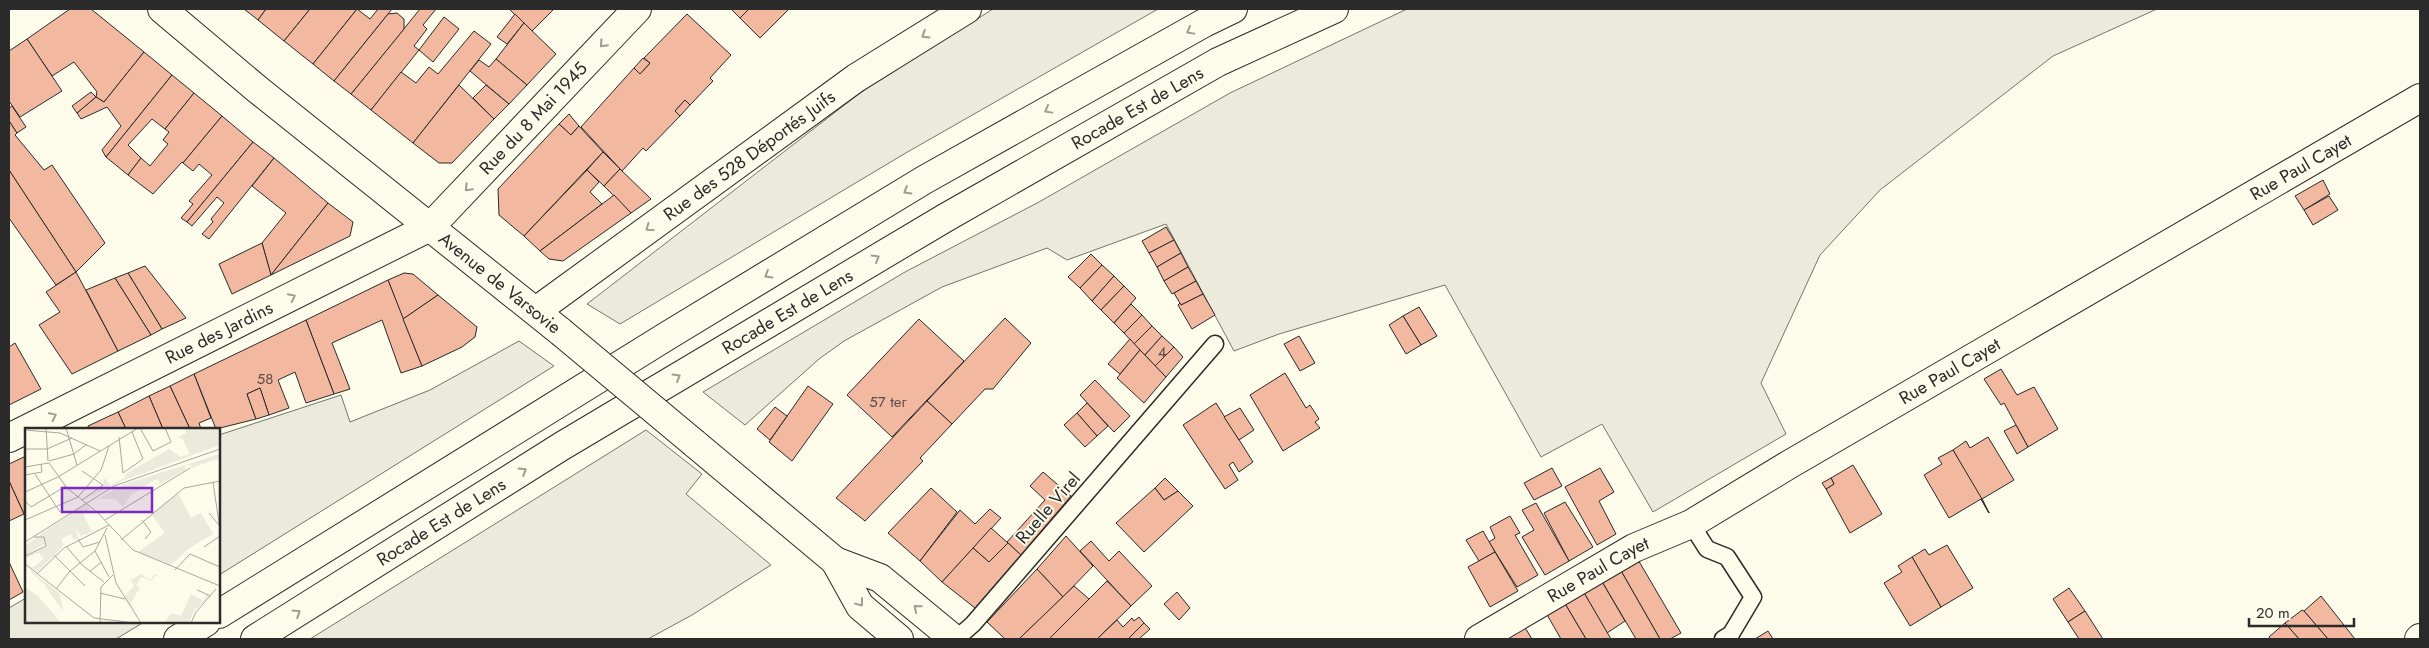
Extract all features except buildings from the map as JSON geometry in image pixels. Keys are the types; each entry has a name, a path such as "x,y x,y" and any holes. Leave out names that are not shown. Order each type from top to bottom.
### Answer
{"main road":[{"name":"Avenue de Varsovie","path":"162,9 257,89 536,311 835,561 880,578 955,639"},
{"name":"Rue du 8 Mai 1945","path":"430,227 637,9"},
{"name":"Rue des 528 Déportés Juifs","path":"536,311 856,78 967,9"},
{"path":"220,613 924,180 1204,23 1233,9"},
{"name":"Rocade Est de Lens","path":"256,639 562,446 945,218 1218,62 1334,9"},
{"name":"Rue Paul Cayet","path":"1479,639 1634,548 1691,524 1807,454 2420,98"},
{"name":"Rue des Jardins","path":"29,428 430,227"},
{"name":"Rue des Jardins","path":"9,438 25,430"},
{"name":"Avenue de Varsovie","path":"835,561 860,606 900,639"},
{"path":"178,639 204,623"}],"lane":[{"name":"Ruelle Virel","path":"955,639 973,624 1215,344"},
{"path":"1691,524 1707,549 1727,557 1753,597 1731,634 1723,639"}],"shaded area":[{"path":"993,9 1158,9 904,154 620,324 587,304 860,93"},
{"path":"1407,9 2157,9 2053,56 1880,190 1820,255 1761,383 1786,434 1653,512 1602,424 1541,457 1445,285 1279,334 1234,351 1166,224 1067,260 1047,248 942,287 844,341 819,359 745,425 703,392 905,272 1039,202 1230,93"},
{"path":"519,341 554,366 220,574 220,435 341,395 350,422 430,390"},
{"path":"646,430 702,474 686,494 771,565 692,615 648,639 310,639"},
{"path":"25,599 25,623 142,623 116,639 9,639 9,608"}]}
